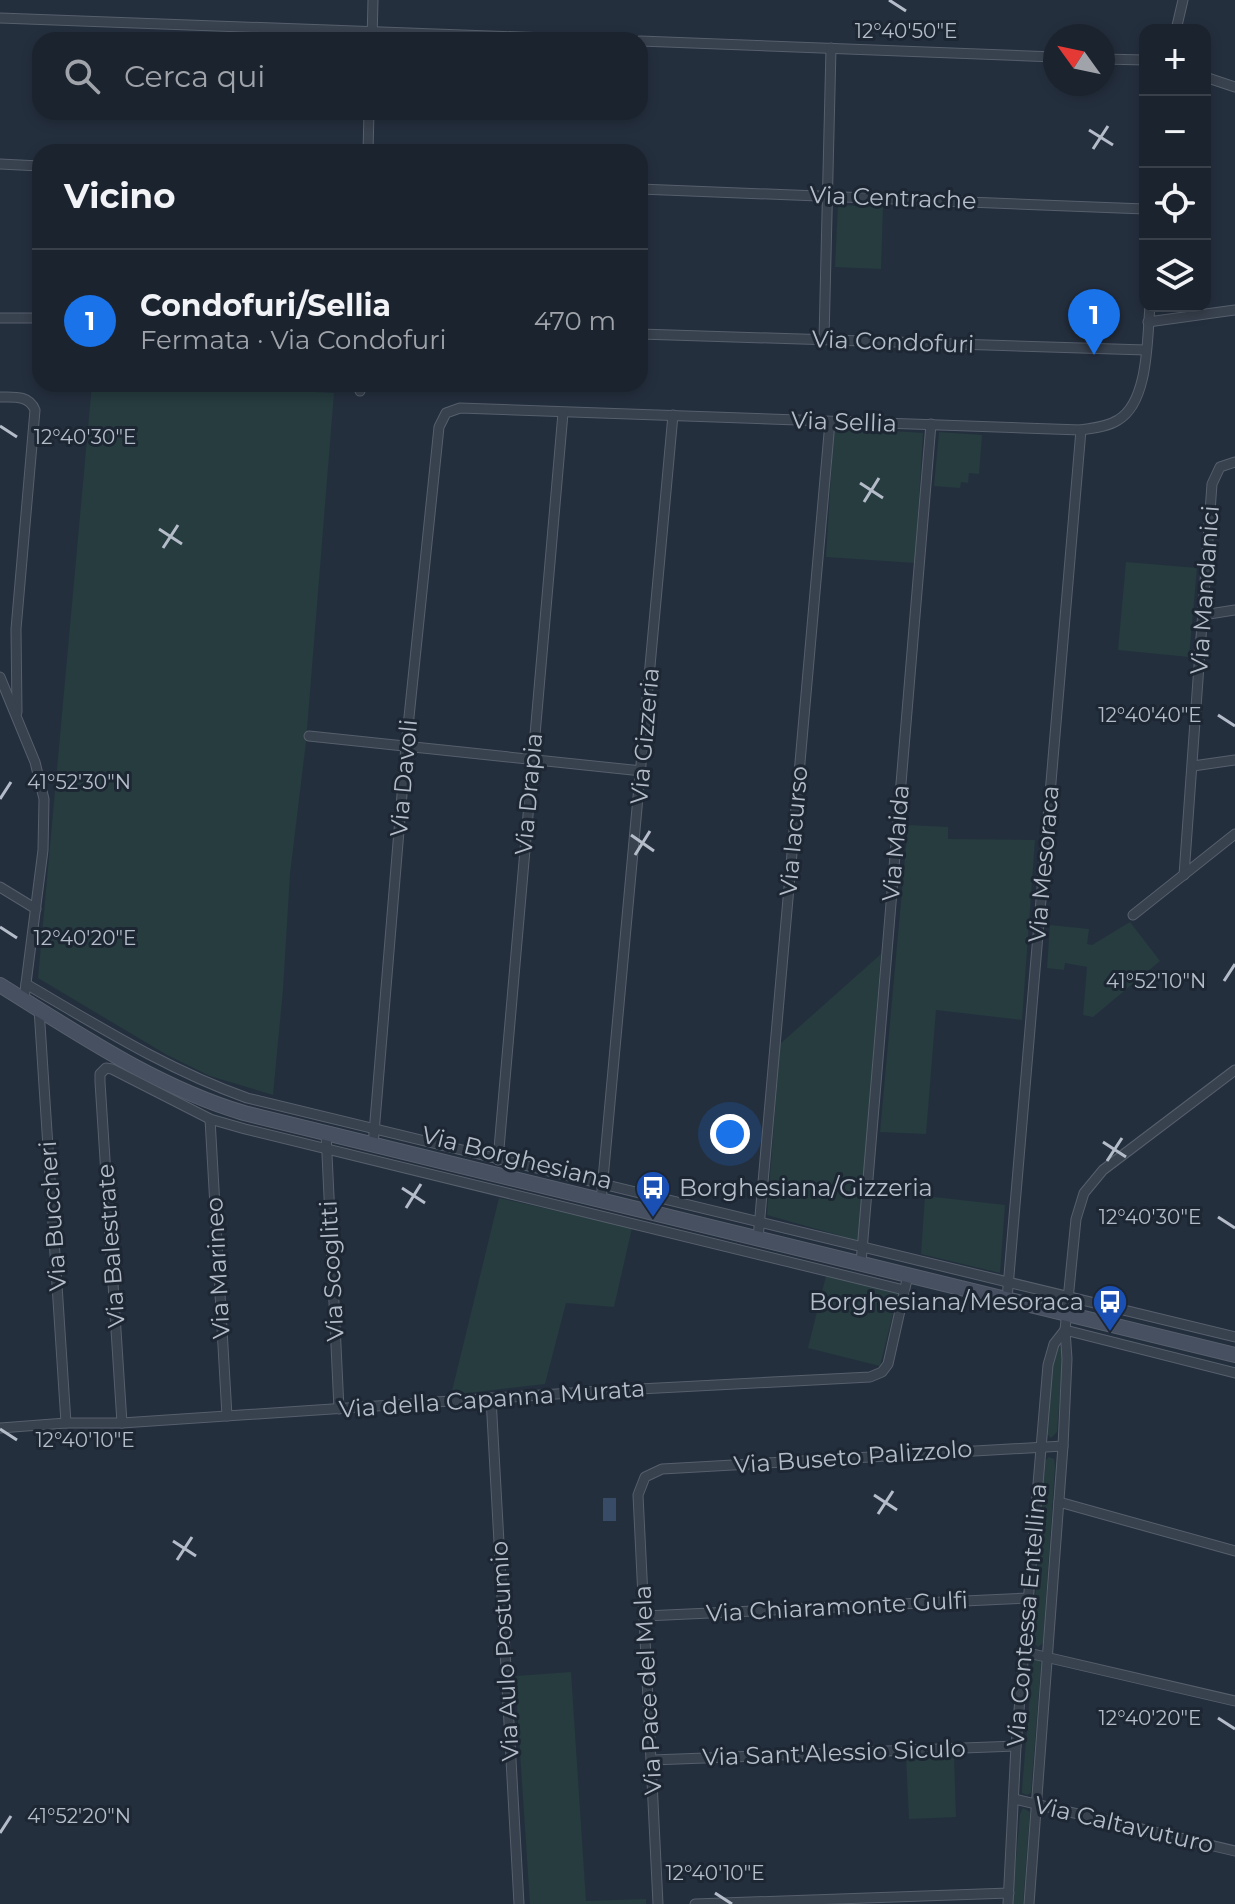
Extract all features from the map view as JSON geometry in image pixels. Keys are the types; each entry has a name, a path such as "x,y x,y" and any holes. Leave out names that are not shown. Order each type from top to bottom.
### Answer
{"street":[{"path":"372,32 373,0"},
{"path":"1177,24 1183,0"},
{"path":"0,18 289,32"},
{"path":"648,41 1043,57"},
{"path":"824,339 831,48"},
{"path":"1115,59 1139,60"},
{"path":"1211,79 1235,87"},
{"path":"368,144 369,120"},
{"path":"0,164 32,166"},
{"name":"Via Centrache","path":"648,189 1139,209"},
{"path":"1148,322 1235,310"},
{"name":"Via Sellia","path":"446,413 460,408 1081,430 1112,423 1128,412 1140,390 1149,312"},
{"path":"0,318 32,318"},
{"name":"Via Condofuri","path":"648,334 1146,350"},
{"path":"0,397 24,398 32,403 35,410 16,629 17,712"},
{"name":"Via Davoli","path":"373,1137 406,746 439,427 446,413"},
{"name":"Via Drapia","path":"497,1176 563,413"},
{"name":"Via Gizzeria","path":"601,1201 673,415"},
{"name":"Via Iacurso","path":"758,1239 830,422"},
{"name":"Via Maida","path":"861,1263 931,424"},
{"name":"Via Mesoraca","path":"1007,1299 1081,430"},
{"name":"Via Mandanici","path":"1184,875 1213,480 1220,467 1235,462"},
{"path":"1203,615 1235,610"},
{"path":"0,677 37,766 44,799 44,838 25,992"},
{"path":"309,736 642,771"},
{"path":"1193,766 1235,760"},
{"path":"1133,915 1235,834"},
{"path":"0,887 36,909"},
{"name":"Via Borghesiana","path":"0,985 25,992 199,1081 497,1176 1235,1355"},
{"name":"Via Borghesiana","path":"25,992 39,1009 183,1092 244,1113 326,1133 373,1137 499,1158 1235,1337"},
{"name":"Via Buccheri","path":"39,1009 66,1423"},
{"name":"Via Borghesiana","path":"102,1070 112,1069 210,1119 904,1290"},
{"name":"Via Balestrate","path":"102,1070 100,1082 122,1423"},
{"name":"Via Contessa Entellina","path":"1029,1904 1063,1446 1067,1359 1065,1330 1077,1212 1091,1182 1109,1165 1235,1070"},
{"path":"244,1113 247,1098"},
{"name":"Via Marineo","path":"210,1119 227,1416"},
{"name":"Via Scoglitti","path":"326,1133 339,1409"},
{"name":"Via della Capanna Murata","path":"0,1428 873,1376 882,1372 888,1364 908,1275"},
{"path":"1065,1330 1235,1373"},
{"name":"Via Contessa Entellina","path":"1008,1904 1016,1746 1049,1360 1054,1344 1065,1330"},
{"name":"Via Aulo Postumio","path":"491,1398 519,1904"},
{"name":"Via Buseto Palizzolo","path":"645,1477 659,1469 1063,1446"},
{"name":"Via Pace del Mela","path":"645,1477 638,1495 658,1904"},
{"path":"1059,1502 1235,1551"},
{"name":"Via Chiaramonte Gulfi","path":"645,1616 1029,1598"},
{"path":"1024,1652 1235,1701"},
{"name":"Via Sant'Alessio Siculo","path":"652,1760 1016,1746"},
{"name":"Via Caltavuturo","path":"1014,1799 1235,1851"},
{"path":"695,1904 1009,1893"}],"green space":[{"path":"838,205 883,207 881,269 835,267"},
{"path":"91,392 334,393 273,1095 210,1076 167,1055 38,978"},
{"path":"834,427 923,433 915,563 826,557"},
{"path":"939,432 982,435 979,474 969,473 968,483 961,482 960,488 934,486"},
{"path":"1126,562 1197,568 1189,657 1118,650"},
{"path":"908,825 948,827 948,839 1035,840 1022,1020 936,1010 926,1134 880,1132"},
{"path":"1130,922 1160,961 1093,1017 1083,1015 1087,967 1065,963 1064,970 1047,968 1050,925 1089,929 1087,944 1092,945"},
{"path":"881,954 859,1241 767,1215 780,1044"},
{"path":"925,1196 1005,1205 1000,1273 921,1254"},
{"path":"499,1198 632,1228 614,1307 566,1303 545,1384 451,1395"},
{"path":"826,1276 898,1294 880,1366 808,1348"},
{"path":"1059,1346 1063,1352 1057,1432 1051,1438 1047,1434 1053,1352"},
{"path":"1049,1457 1054,1459 1055,1466 1043,1643 1038,1647 1032,1641 1045,1461"},
{"path":"1033,1658 1039,1659 1041,1664 1031,1793 1027,1795 1022,1793 1022,1789"},
{"path":"571,1672 586,1901 646,1899 646,1904 530,1904 515,1676"},
{"path":"954,1754 956,1817 909,1819 906,1756"},
{"path":"1023,1808 1030,1812 1023,1904 1012,1904 1020,1814"}],"water":[{"path":"603,1498 616,1498 616,1521 603,1521"}],"place":[{"name":"Condofuri/Sellia","path":"1094,355"},
{"name":"Borghesiana/Gizzeria","path":"653,1219"},
{"name":"Borghesiana/Mesoraca","path":"1110,1333"}]}
